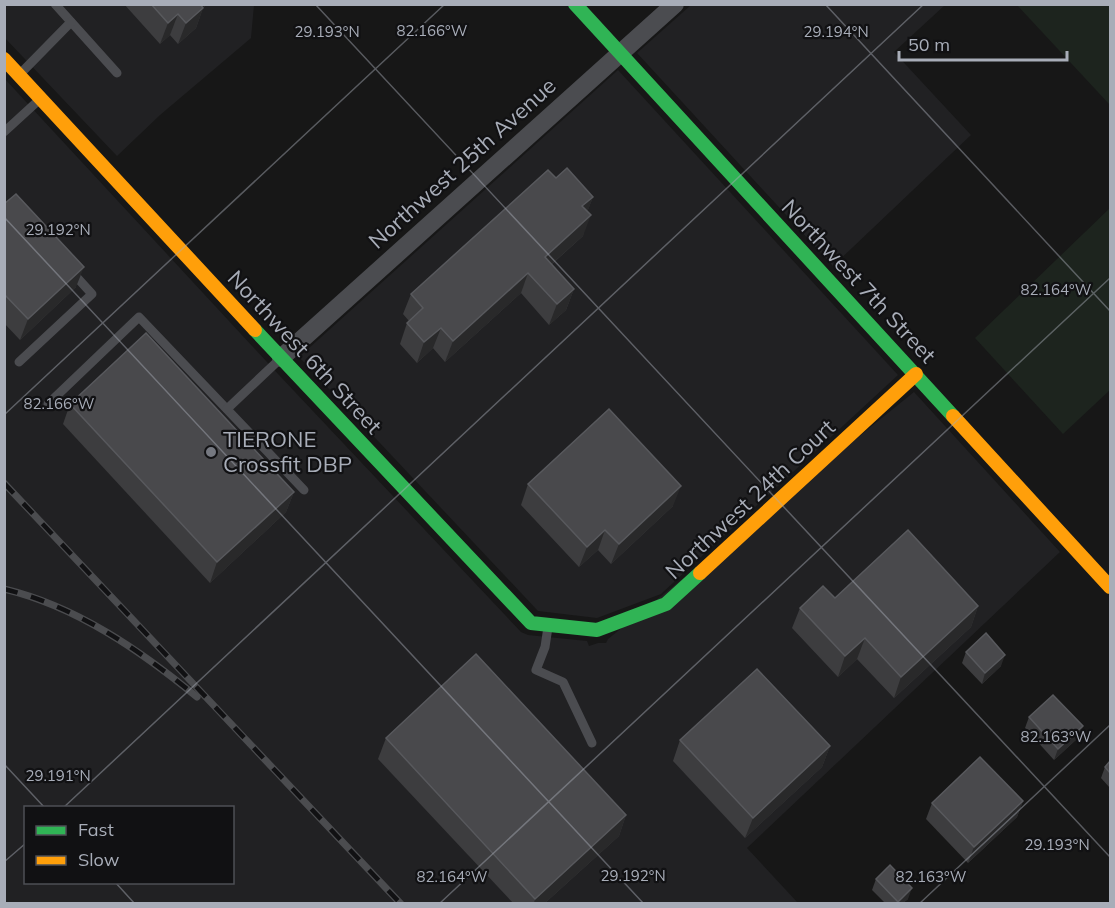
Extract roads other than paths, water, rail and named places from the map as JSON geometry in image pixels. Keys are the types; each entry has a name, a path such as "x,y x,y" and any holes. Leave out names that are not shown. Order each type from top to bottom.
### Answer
{"street":[{"name":"Northwest 7th Street","path":"575,4 1110,587"},
{"name":"Northwest 25th Avenue","path":"281,358 675,4"},
{"name":"Northwest 6th Street","path":"4,59 531,623 597,630"},
{"name":"Northwest 24th Court","path":"597,630 666,604 916,374"}],"lane":[{"path":"55,4 117,73"},
{"path":"19,74 71,22"},
{"path":"4,132 41,98"},
{"path":"19,362 92,294 68,268"},
{"path":"48,404 139,317 304,490"},
{"path":"227,409 281,358"},
{"path":"548,625 545,647 536,670 563,682 592,743"}],"railway":[{"path":"4,483 401,904"},
{"path":"4,589 57,607 106,632 153,663 197,697"}],"place":[{"name":"TIERONE Crossfit DBP","path":"211,452"}]}
